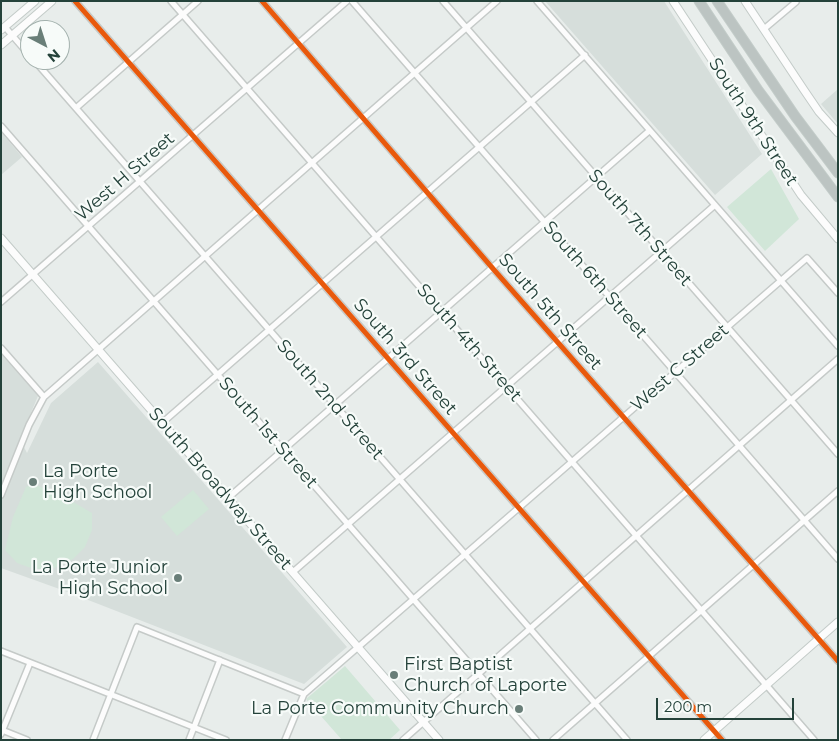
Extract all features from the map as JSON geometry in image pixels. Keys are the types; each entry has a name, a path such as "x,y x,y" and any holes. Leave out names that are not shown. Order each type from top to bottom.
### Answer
{"highway":[{"path":"698,1 758,90 835,193 838,205"},
{"path":"716,1 795,116 836,171"}],"main road":[{"path":"3,29 35,1"},
{"path":"1,45 52,1"},
{"name":"South 9th Street","path":"673,1 796,188 838,239"},
{"path":"745,1 810,99 838,133"},
{"name":"South Broadway Street","path":"1,238 439,740"},
{"path":"704,740 838,622"}],"street":[{"name":"South 3rd Street","path":"75,1 722,740"},
{"name":"South 4th Street","path":"171,1 814,740"},
{"path":"76,108 198,1"},
{"name":"South 5th Street","path":"262,1 492,268 838,661"},
{"name":"West H Street","path":"1,302 347,1"},
{"name":"South 6th Street","path":"352,1 838,558"},
{"name":"South 7th Street","path":"443,1 726,328 838,454"},
{"path":"1,495 29,425 44,397 497,1"},
{"path":"537,1 648,131 838,346"},
{"path":"764,29 796,2"},
{"path":"3,29 20,45"},
{"path":"162,423 585,55"},
{"name":"South 2nd Street","path":"43,70 627,740"},
{"name":"South 1st Street","path":"1,126 536,740"},
{"path":"228,498 648,131"},
{"path":"293,572 349,525 557,341 715,206"},
{"name":"West C Street","path":"304,694 807,258 838,293"},
{"path":"1,348 44,397"},
{"path":"403,740 838,359"},
{"path":"553,740 838,491"},
{"path":"94,740 137,627 304,694 285,740"},
{"path":"1,651 226,740"},
{"path":"189,740 220,660"},
{"path":"27,740 2,731 30,663"}],"shaded area":[{"path":"545,1 664,1 762,154 715,195"},
{"path":"838,89 838,124 821,104"},
{"path":"1,132 22,157 1,175"},
{"path":"1,354 38,396 20,439 27,453 51,403 98,362 347,647 304,684 1,568"}],"green space":[{"path":"771,169 799,219 765,251 727,207"},
{"path":"33,484 63,496 92,513 92,530 85,547 73,559 50,570 31,568 17,563 5,550 13,517 26,487"},
{"path":"193,490 209,509 177,536 161,517"},
{"path":"345,666 400,730 389,740 342,740 306,699"}],"cycle path":[{"path":"75,1 722,740"},
{"path":"262,1 495,271 838,661"}],"place":[{"name":"La Porte High School","path":"33,482"},
{"name":"La Porte Junior High School","path":"178,578"},
{"name":"First Baptist Church of Laporte","path":"394,675"},
{"name":"La Porte Community Church","path":"519,709"}]}
